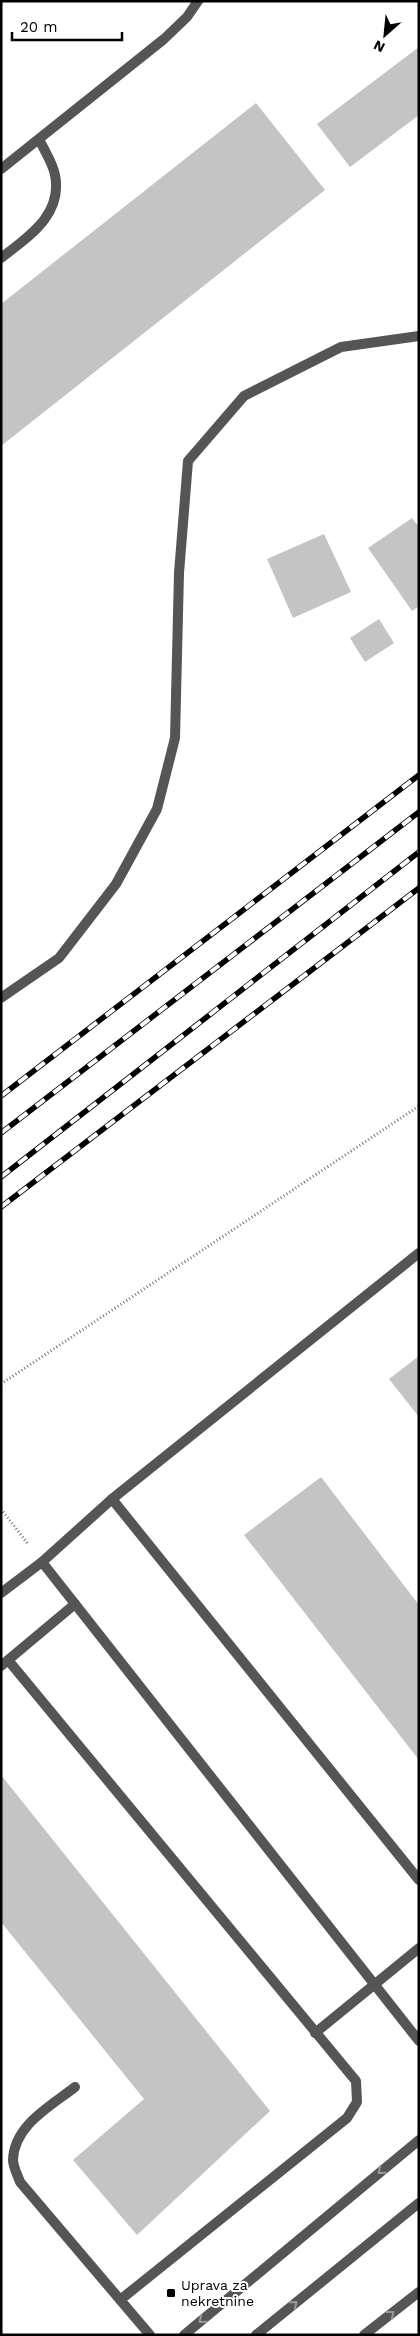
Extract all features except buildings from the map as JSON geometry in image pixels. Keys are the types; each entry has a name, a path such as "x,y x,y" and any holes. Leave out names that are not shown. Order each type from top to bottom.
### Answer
{"street":[{"path":"1,169 164,39 187,17 198,1"},
{"path":"1,258 40,227 55,198 55,174 39,139"},
{"path":"1,998 59,958 116,884 157,809 175,738 179,573 188,461 244,396 341,347 419,336"},
{"path":"1,1593 42,1562 112,1499 419,1253"},
{"path":"112,1499 418,1877"},
{"path":"42,1562 373,1986 419,2042"},
{"path":"74,1604 5,1663 356,2081 357,2102 347,2118 120,2300"},
{"path":"315,2033 419,1948"},
{"path":"75,2087 26,2125 17,2143 13,2161 20,2182 150,2335"},
{"path":"184,2335 419,2140"},
{"path":"256,2335 419,2203"},
{"path":"364,2335 419,2292"}],"path":[{"path":"1,1384 419,1106"},
{"path":"1,1509 42,1562"}],"railway":[{"path":"1,1096 419,775"},
{"path":"1,1133 419,812"},
{"path":"1,1177 419,852"},
{"path":"1,1207 419,888"}],"place":[{"name":"Uprava za nekretnine","path":"171,2293"}]}
